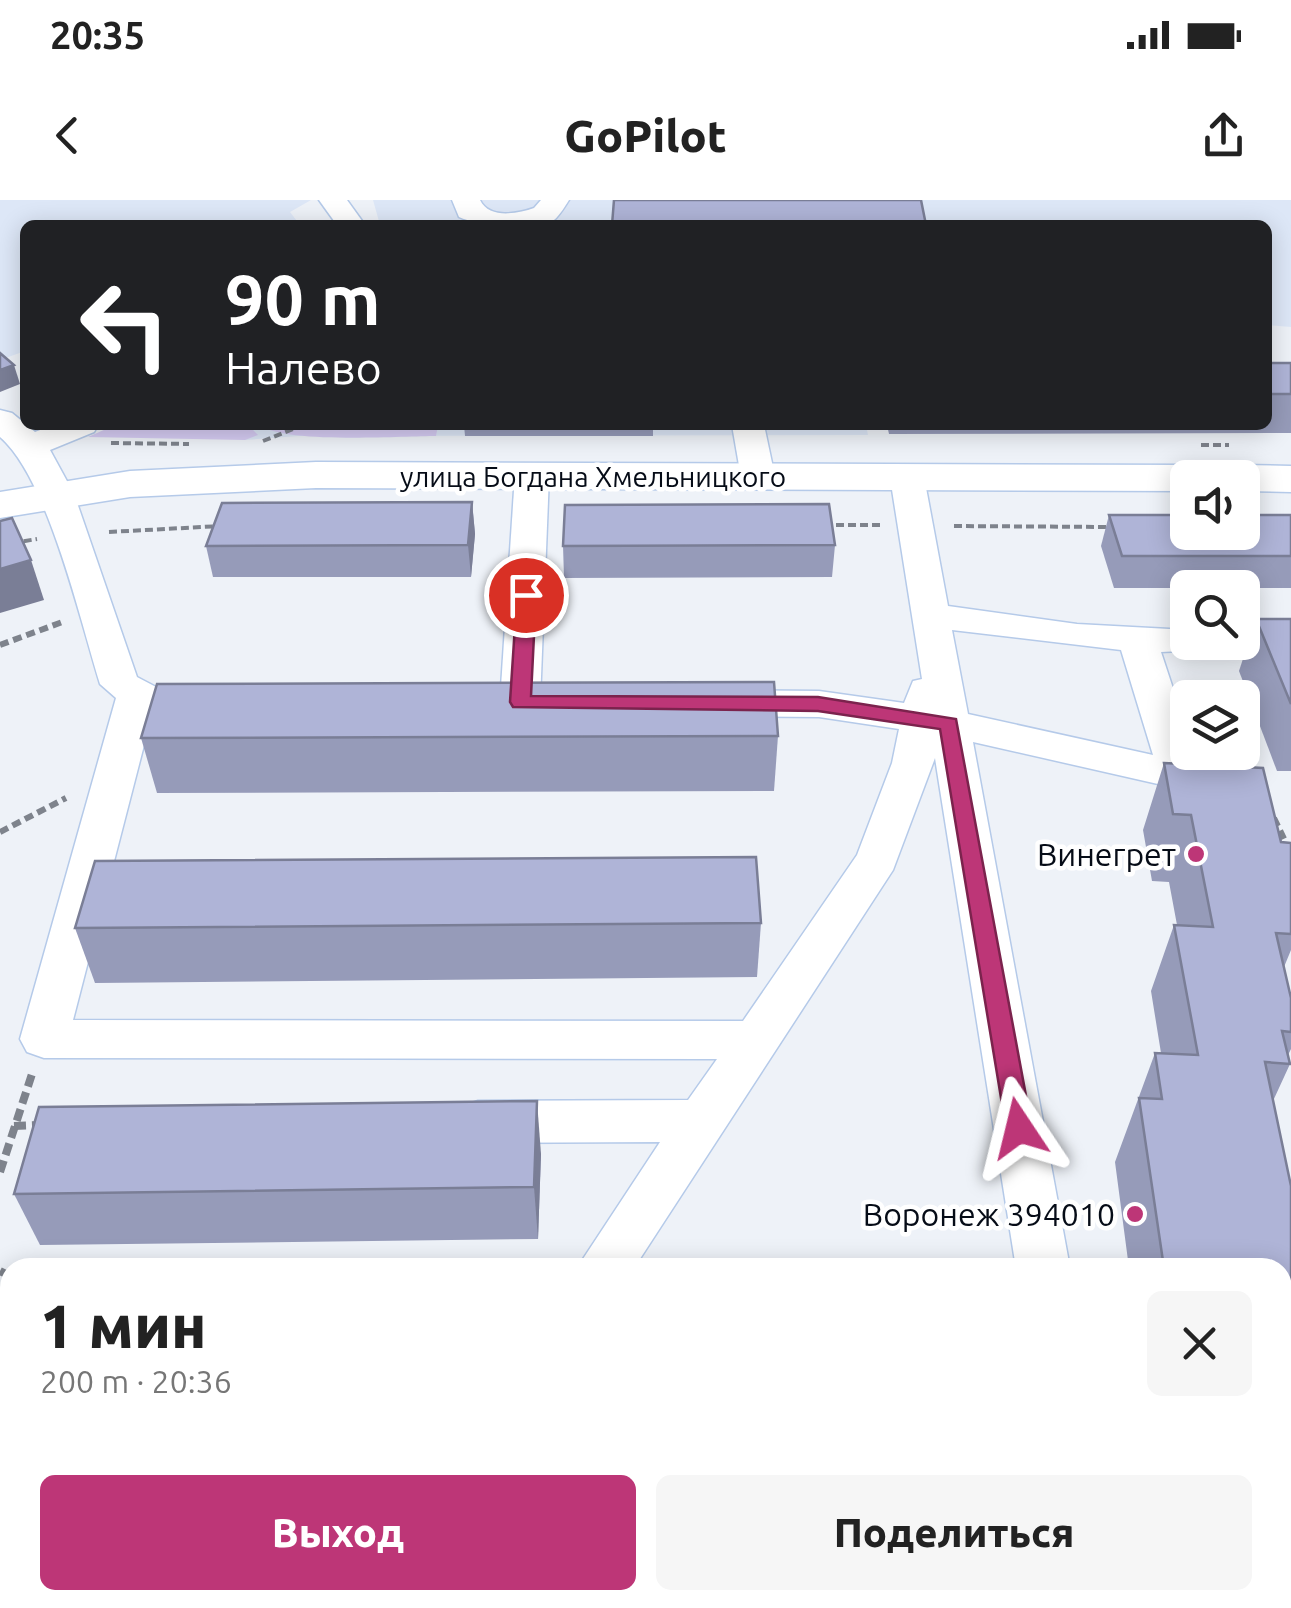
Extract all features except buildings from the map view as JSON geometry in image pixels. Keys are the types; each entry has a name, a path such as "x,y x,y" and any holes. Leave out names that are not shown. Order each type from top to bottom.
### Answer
{"main road":[{"name":"улица Богдана Хмельницкого","path":"0,505 57,494 208,479 532,475 1170,478"},
{"path":"1260,478 1291,479"}],"street":[{"path":"517,220 532,219 552,209 555,200"},
{"path":"452,212 469,211 484,220"},
{"path":"0,420 32,446 57,494 120,684 170,710 248,709"},
{"path":"32,446 70,430"},
{"path":"749,430 758,477"},
{"path":"520,703 532,475"},
{"path":"907,477 912,526 933,629 935,722 1041,1258"},
{"path":"933,629 1170,641"},
{"path":"679,703 818,704 935,722 1180,775 1137,639"},
{"path":"1260,642 1291,642"},
{"path":"138,694 44,1038 755,1040"},
{"path":"611,1258 877,859 912,763 935,722"},
{"path":"427,1122 701,1121"}],"path":[{"path":"252,445 290,430"},
{"path":"813,525 1128,527"},
{"path":"0,544 70,535 233,526"},
{"path":"0,645 94,610"},
{"path":"0,832 116,772"},
{"path":"1266,804 1291,853"},
{"path":"0,1172 44,1038"},
{"path":"14,1126 56,1124"}],"shaded area":[{"path":"0,200 311,200 290,212 296,220 20,220 20,353 0,360"},
{"path":"373,200 1291,200 1291,327 1272,325 1272,220 379,220"},
{"path":"104,430 253,430 258,435 245,440 88,437"},
{"path":"160,430 867,430 868,435 298,436 245,440"},
{"path":"437,430 436,436 344,438 273,431"}],"place":[{"name":"Винегрет","path":"1196,854"},
{"name":"Воронеж 394010","path":"1135,1214"}],"route":[{"path":"526,595 520,702 818,704 949,724 1019,1128"}]}
